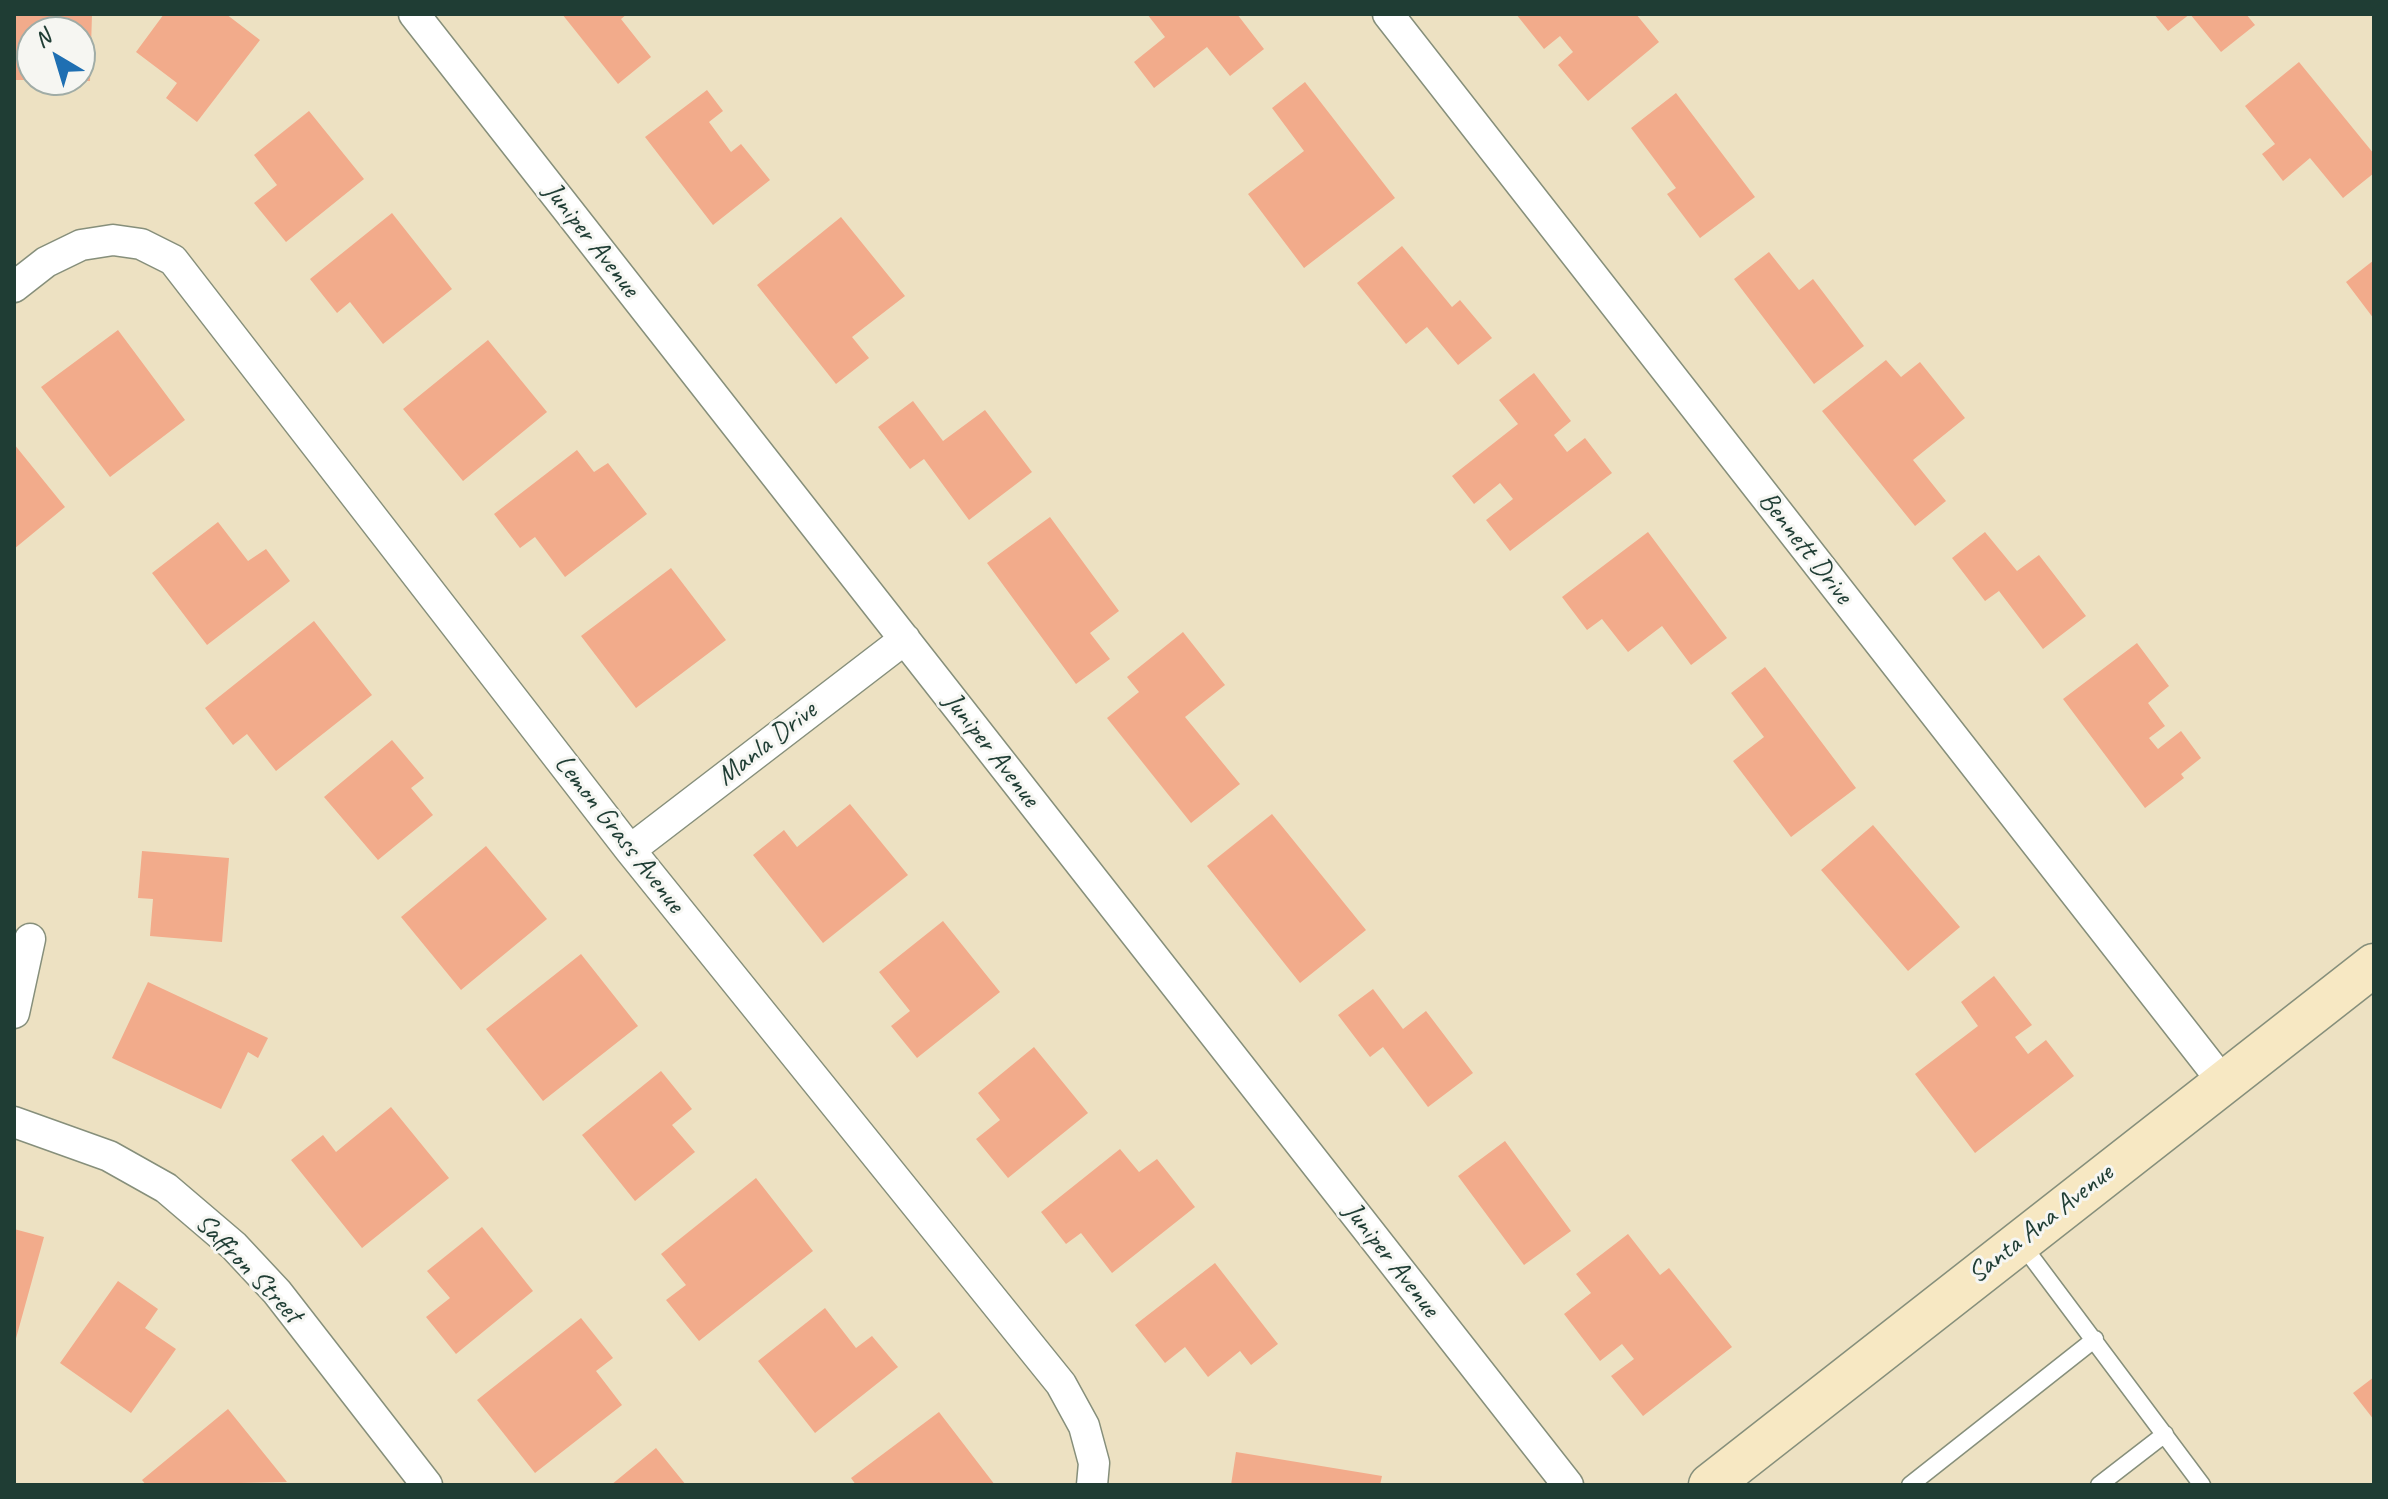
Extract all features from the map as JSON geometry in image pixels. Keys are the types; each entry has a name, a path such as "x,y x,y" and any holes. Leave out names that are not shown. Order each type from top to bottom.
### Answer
{"street":[{"name":"Juniper Avenue","path":"414,14 1568,1485"},
{"name":"Bennett Drive","path":"1388,14 2223,1082"},
{"name":"Lemon Grass Avenue","path":"14,287 57,256 81,245 113,240 141,244 173,260 630,850 1061,1384 1084,1426 1093,1474"},
{"name":"Manla Drive","path":"630,850 905,639"},
{"path":"14,1013 30,939"},
{"name":"Santa Ana Avenue","path":"1710,1485 2374,965"},
{"name":"Saffron Street","path":"14,1122 109,1156 166,1188 234,1246 277,1292 427,1485"}],"lane":[{"path":"2020,1241 2202,1485"},
{"path":"1910,1485 2095,1339"},
{"path":"2099,1485 2165,1434"}],"building":[{"path":"14,14 92,14 16,16 14,80"},
{"path":"164,14 226,14 260,40 197,122 166,98 177,83 136,52"},
{"path":"562,14 627,14 621,19 651,57 618,84"},
{"path":"1147,14 1237,14 1264,49 1230,76 1207,47 1154,88 1134,62 1165,37"},
{"path":"1516,14 1636,14 1659,42 1588,101 1558,65 1573,52 1560,36 1544,49"},
{"path":"2154,14 2190,14 2168,31"},
{"path":"2190,14 2246,14 2255,25 2221,52"},
{"path":"2299,62 2374,154 2374,173 2343,198 2310,158 2283,181 2262,154 2275,144 2245,106"},
{"path":"1305,82 1395,198 1304,268 1248,194 1304,151 1272,108"},
{"path":"707,90 723,111 709,122 731,152 741,144 770,180 713,225 645,137"},
{"path":"1676,93 1755,197 1700,238 1667,194 1676,188 1631,128"},
{"path":"309,111 364,179 286,242 254,203 277,185 254,155"},
{"path":"392,213 452,289 383,344 350,302 337,313 310,279"},
{"path":"841,217 905,296 852,337 869,358 836,384 757,285"},
{"path":"1402,246 1452,307 1460,300 1492,338 1458,365 1427,327 1406,344 1357,283"},
{"path":"1769,252 1799,290 1813,279 1864,346 1814,384 1734,279"},
{"path":"2374,260 2374,319 2346,282"},
{"path":"118,330 185,420 110,477 41,387"},
{"path":"488,340 547,412 463,481 403,409"},
{"path":"1886,360 1901,377 1920,362 1965,418 1913,460 1946,501 1915,526 1822,411"},
{"path":"1534,373 1571,421 1554,435 1567,452 1585,438 1612,473 1510,551 1486,520 1513,499 1500,483 1474,504 1452,476 1518,424 1499,400"},
{"path":"913,401 943,441 985,410 1032,472 969,520 924,459 910,469 878,427"},
{"path":"14,444 65,507 14,549"},
{"path":"577,450 594,472 608,463 647,514 565,577 535,537 520,548 494,514"},
{"path":"1050,517 1119,611 1090,633 1110,659 1076,684 987,563"},
{"path":"218,522 248,561 266,549 290,581 207,645 152,573"},
{"path":"1648,532 1727,638 1691,665 1662,626 1628,652 1602,619 1587,630 1562,597"},
{"path":"1985,532 2017,571 2039,555 2086,616 2043,649 1999,591 1985,601 1952,558"},
{"path":"671,568 726,640 636,708 581,636"},
{"path":"314,621 372,695 276,771 247,734 233,745 205,708"},
{"path":"1183,632 1225,685 1185,717 1240,784 1191,823 1107,718 1139,692 1127,677"},
{"path":"2137,643 2169,686 2148,703 2165,726 2149,738 2158,749 2181,731 2201,758 2181,774 2184,778 2145,808 2063,699"},
{"path":"1765,667 1856,788 1791,837 1733,761 1764,737 1731,693"},
{"path":"392,740 424,778 411,788 433,815 378,860 324,797"},
{"path":"850,804 908,875 823,943 753,855 784,830 797,847"},
{"path":"1272,814 1366,930 1300,983 1207,866"},
{"path":"1873,825 1960,927 1908,971 1821,870"},
{"path":"486,846 547,919 461,990 401,917"},
{"path":"142,851 229,858 222,942 150,936 153,899 138,898"},
{"path":"943,921 1000,992 917,1058 891,1026 910,1011 879,972"},
{"path":"581,954 638,1026 543,1101 486,1029"},
{"path":"1994,976 2032,1025 2015,1037 2028,1054 2046,1040 2074,1076 1975,1153 1915,1074 1978,1026 1961,1002"},
{"path":"148,982 268,1038 258,1058 248,1052 221,1109 112,1058"},
{"path":"1373,989 1403,1029 1426,1011 1473,1073 1428,1107 1383,1047 1370,1057 1338,1015"},
{"path":"1034,1047 1088,1113 1008,1178 976,1139 1000,1120 978,1093"},
{"path":"661,1071 692,1109 672,1125 695,1152 635,1201 582,1135"},
{"path":"391,1107 449,1178 362,1248 291,1160 323,1135 336,1152"},
{"path":"1505,1141 1571,1231 1524,1265 1458,1176"},
{"path":"1120,1149 1139,1172 1157,1159 1195,1207 1112,1273 1081,1233 1066,1244 1041,1212"},
{"path":"756,1178 813,1251 699,1341 666,1300 686,1285 661,1254"},
{"path":"482,1227 533,1291 456,1354 426,1317 450,1298 427,1271"},
{"path":"14,1229 44,1237 15,1342 14,1342"},
{"path":"1628,1234 1660,1275 1669,1268 1732,1347 1643,1416 1611,1376 1634,1359 1622,1344 1600,1361 1564,1314 1591,1293 1576,1274"},
{"path":"1215,1263 1278,1344 1251,1365 1240,1351 1208,1377 1185,1347 1165,1363 1135,1325"},
{"path":"118,1281 158,1309 145,1328 176,1349 131,1413 60,1363"},
{"path":"825,1308 856,1348 872,1336 898,1367 815,1433 758,1361"},
{"path":"581,1318 613,1358 596,1371 622,1405 535,1473 477,1400"},
{"path":"2374,1377 2374,1420 2353,1393"},
{"path":"228,1409 287,1482 146,1485 142,1480"},
{"path":"939,1412 995,1485 856,1485 851,1478"},
{"path":"656,1448 686,1485 611,1485"},
{"path":"1236,1452 1382,1476 1380,1485 1231,1485"}]}
